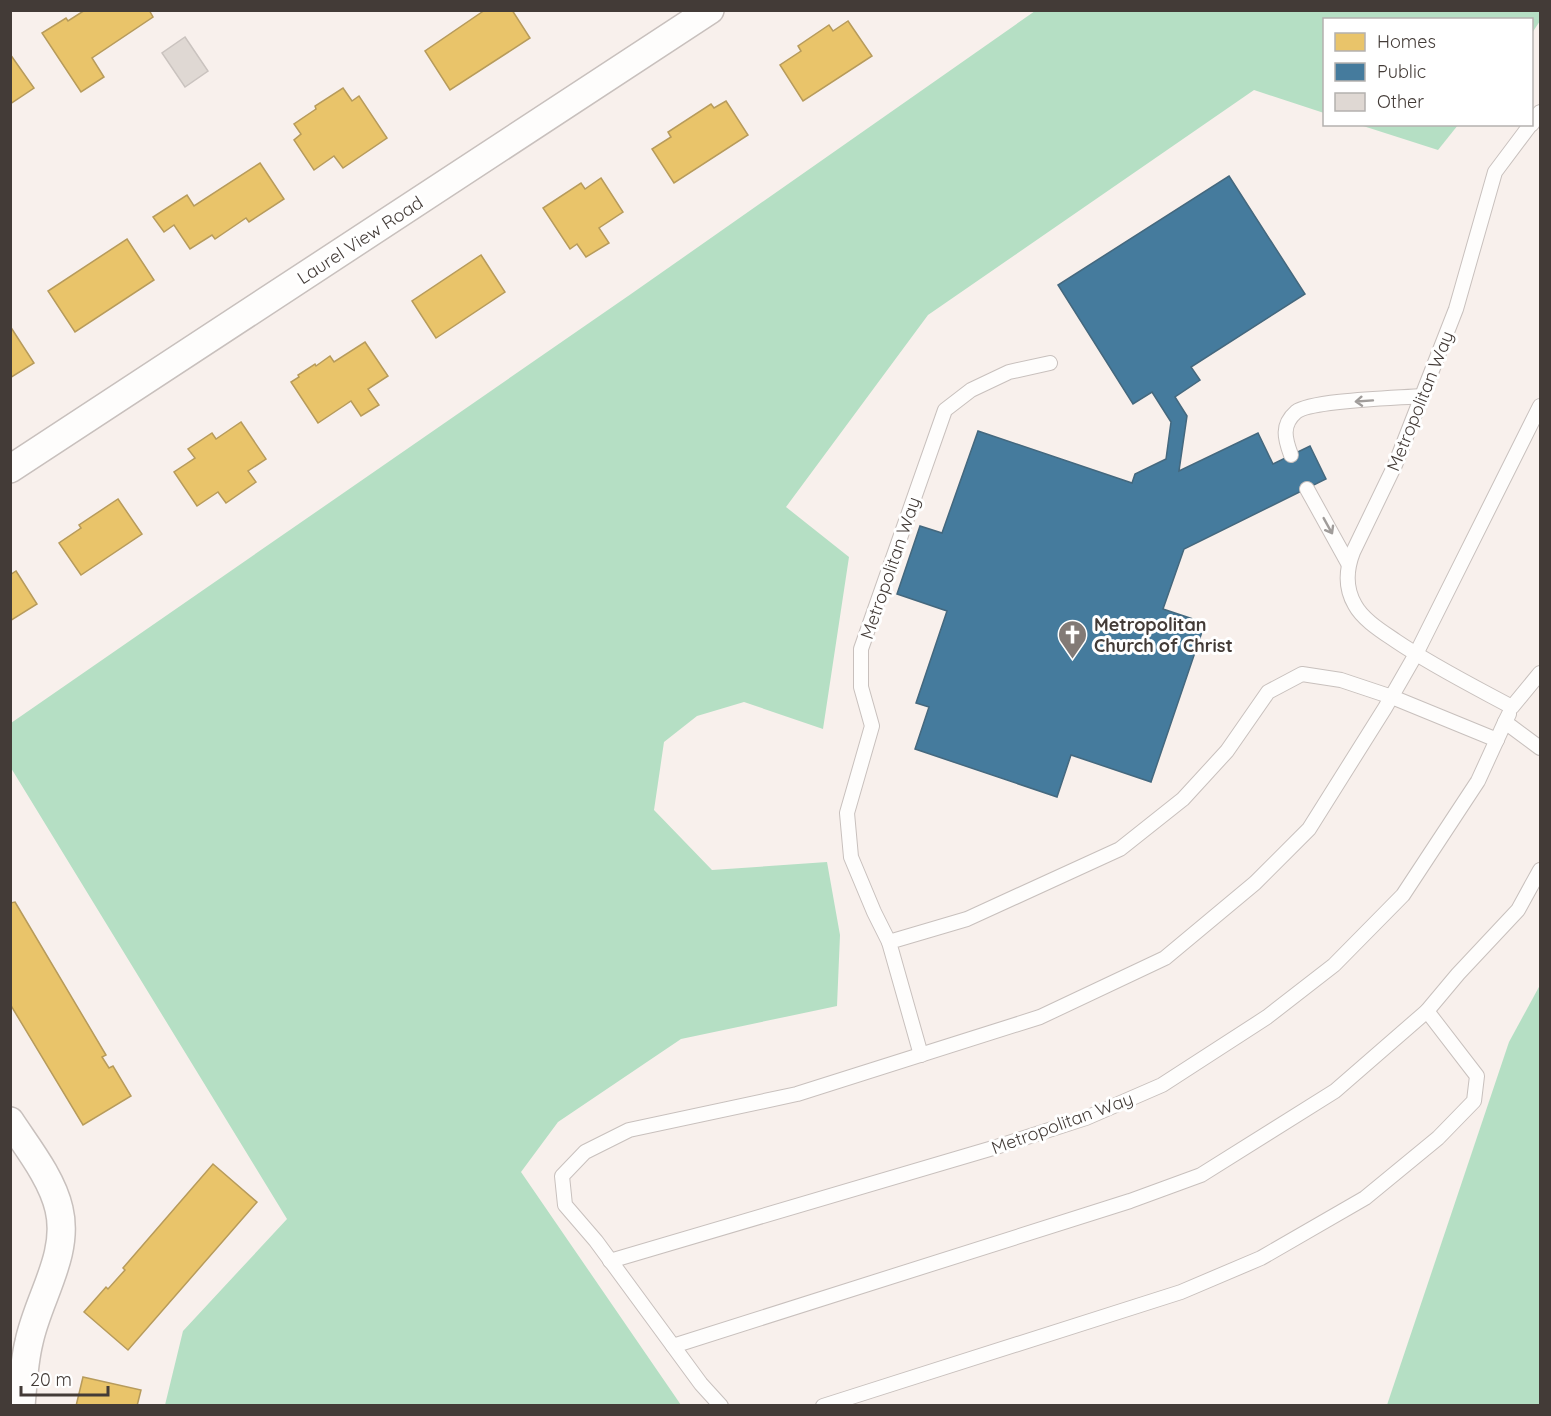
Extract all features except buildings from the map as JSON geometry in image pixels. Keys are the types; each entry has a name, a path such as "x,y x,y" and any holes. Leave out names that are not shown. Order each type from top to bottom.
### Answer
{"street":[{"name":"Laurel View Road","path":"10,469 710,10"},
{"path":"10,1120 51,1186 59,1208 62,1229 58,1253 29,1340 21,1406"}],"lane":[{"name":"Metropolitan Way","path":"1512,707 1416,654 1374,626 1355,606 1347,583 1348,564 1395,465 1456,309 1495,172 1530,126"},
{"name":"Metropolitan Way","path":"921,1055 889,942 851,857 847,813 872,726 861,687 861,649 945,410 971,390 1009,372 1050,363"},
{"path":"1291,455 1285,437 1287,424 1297,412 1316,404 1422,396"},
{"path":"721,1406 701,1384 596,1241 565,1205 562,1176 585,1152 629,1130 797,1094 1040,1017 1165,958 1255,883 1309,829 1392,698 1540,406"},
{"path":"1307,489 1348,564"},
{"name":"Metropolitan Way","path":"610,1261 1004,1145 1086,1118 1162,1085 1267,1017 1334,965 1403,895 1478,781 1512,707 1540,673"},
{"path":"889,942 967,919 1120,849 1183,799 1227,751 1268,692 1302,674 1341,680 1497,740"},
{"path":"1505,722 1540,747"},
{"path":"673,1346 1130,1201 1201,1175 1335,1091 1427,1011 1518,910 1540,870"},
{"path":"823,1406 1181,1292 1261,1258 1365,1197 1438,1138 1474,1101 1477,1077 1427,1011"}],"green space":[{"path":"1540,10 1540,21 1533,32 1533,18 1323,18 1323,113 1254,90 928,315 786,507 849,557 823,729 744,702 697,716 664,742 654,810 712,870 827,862 840,935 837,1006 681,1039 558,1122 521,1172 681,1405 165,1405 183,1331 287,1219 11,768 11,723 1035,11"},
{"path":"1363,126 1457,126 1438,150"},
{"path":"1540,985 1540,1405 1387,1405 1509,1042"}],"place":[{"name":"Metropolitan Church of Christ","path":"1073,660"}]}
